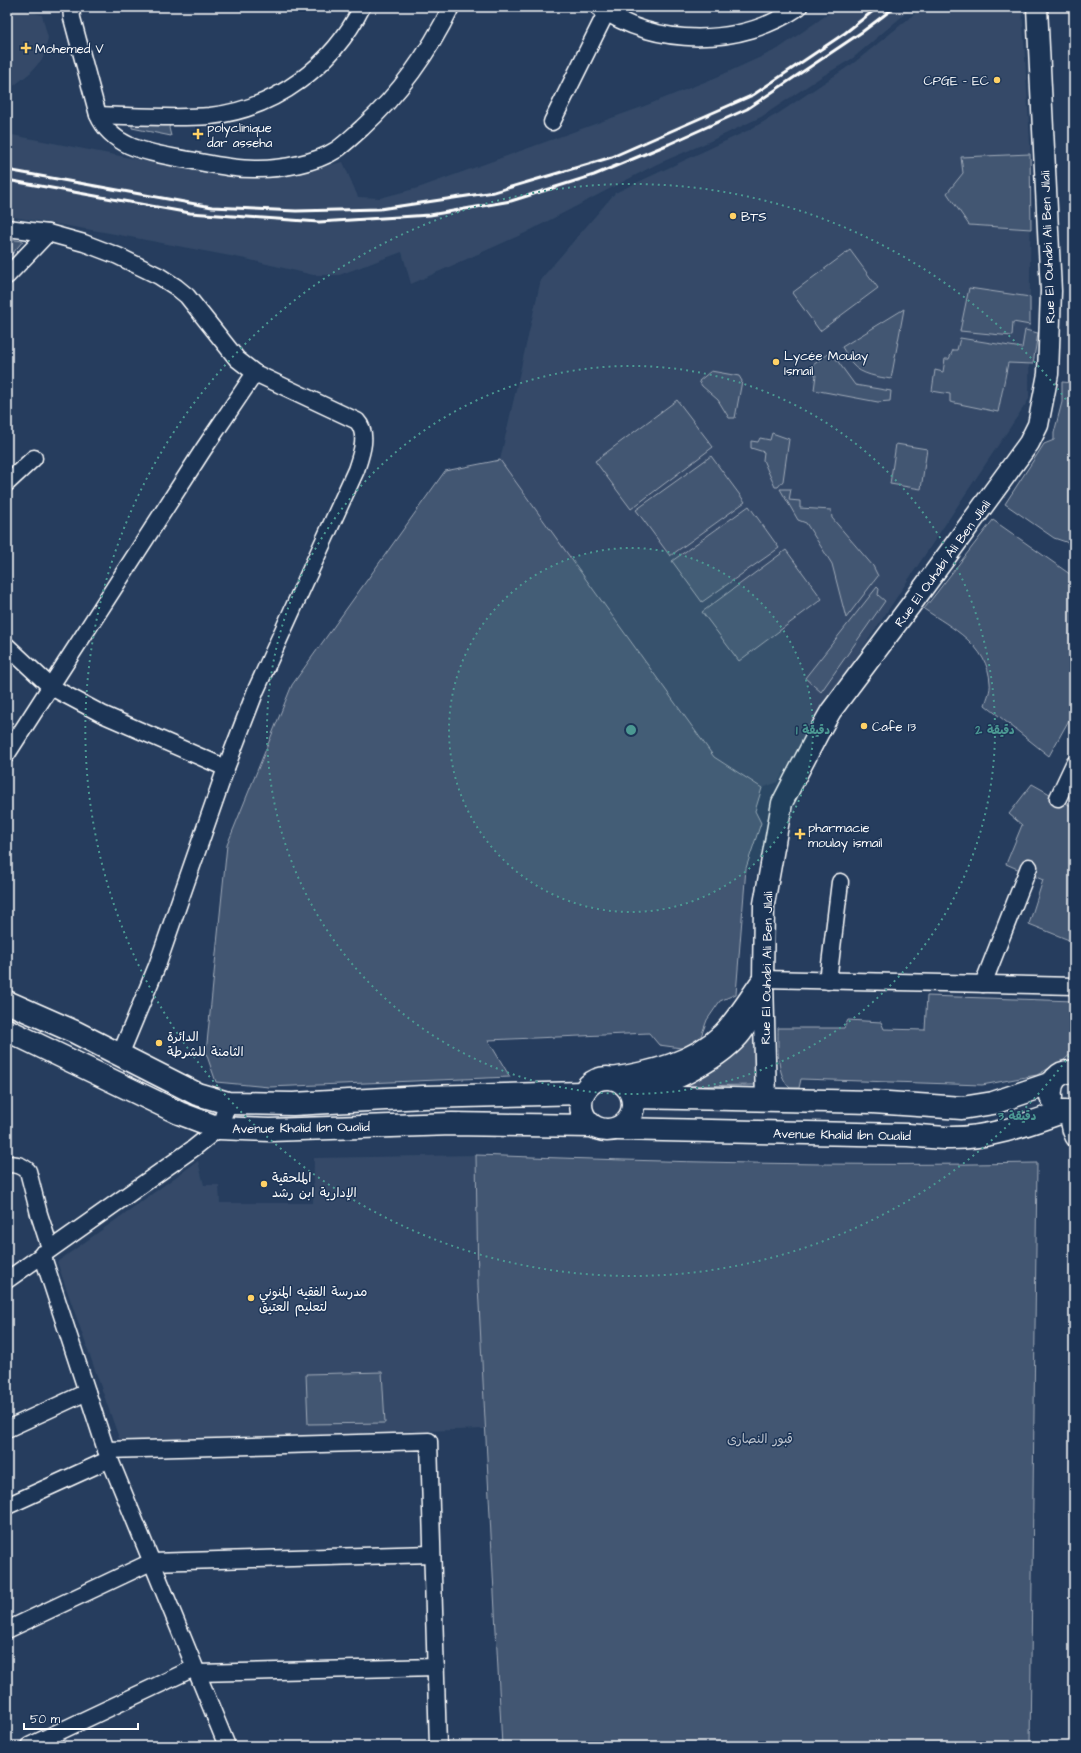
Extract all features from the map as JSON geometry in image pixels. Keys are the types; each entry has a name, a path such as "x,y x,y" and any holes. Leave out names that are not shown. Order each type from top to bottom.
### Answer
{"main road":[{"name":"Avenue Khalid Ibn Oualid","path":"7,1002 75,1032 197,1094 228,1103 293,1104 423,1097 583,1092"},
{"name":"Avenue Khalid Ibn Oualid","path":"7,1030 179,1113 220,1128 270,1130 452,1124 592,1126"},
{"path":"631,1094 766,1100 873,1102 962,1108 992,1103 1067,1073"},
{"path":"1067,1073 1051,1088 1051,1098 1057,1106 1069,1111"},
{"path":"604,1078 612,1078 625,1085 631,1094 633,1109 629,1120 616,1129 608,1131 592,1126 583,1115 581,1107 583,1092 588,1086 595,1081 604,1078"},
{"name":"Avenue Khalid Ibn Oualid","path":"616,1129 952,1138 982,1135 1008,1130 1069,1111"}],"street":[{"path":"98,115 186,117 212,115 243,109 264,102 290,88 327,57 346,33 362,7"},
{"path":"69,11 98,115 102,125 112,135 124,144 140,151 232,168 251,169 282,168 306,162 336,150 385,105 416,67 436,36 451,7"},
{"path":"552,122 602,10 632,25 660,34 680,38 717,36 742,32 760,27 785,16 799,7"},
{"name":"Rue El Ouhabi Ali Ben Jilali","path":"766,1100 763,987 764,904 776,828 784,797 831,711 1029,443 1038,425 1048,374 1051,291 1037,7"},
{"path":"7,228 48,233 118,256 159,276 176,286 187,296 237,359 256,373 357,421 362,428 363,438 356,470 256,690 226,768 157,966 120,1055"},
{"path":"7,276 48,233"},
{"path":"7,754 204,450 256,373"},
{"path":"7,483 34,458"},
{"path":"7,646 51,687 102,714 226,768"},
{"path":"1058,798 1074,764"},
{"path":"983,984 1029,867"},
{"path":"828,981 840,882"},
{"path":"612,1078 644,1073 676,1062 697,1052 722,1034 763,987 828,981 1074,986"},
{"path":"631,1094 665,1083 717,1055 738,1037 755,1012 763,987"},
{"path":"7,1280 220,1128 228,1103"},
{"path":"1069,1111 1071,1131 1074,1138"},
{"path":"7,1164 18,1164 24,1167 28,1172 39,1214 46,1252 87,1392 108,1455 227,1746"},
{"path":"7,1429 87,1392"},
{"path":"7,1506 108,1455 429,1440 438,1746"},
{"path":"7,1630 151,1562 432,1554"},
{"path":"29,1746 196,1671 436,1667"}],"shaded area":[{"name":"Mohemed V","path":"7,7 27,7 29,12 42,15 48,38 43,58 30,73 11,88 7,89"},
{"path":"838,7 913,7 853,58 821,77 761,117 657,164 525,233 411,284 402,252 339,275 313,275 246,259 104,232 7,216 7,134 161,164 242,175 300,172 343,162 358,197 380,198 418,188 642,107 717,77 778,49"},
{"name":"Lycée Moulay Ismail","path":"923,7 1022,7 1031,160 1029,399 816,718 778,782 762,788 714,757 500,460 541,279 615,193 749,130 779,113 855,62"},
{"path":"476,1155 485,1429 120,1441 57,1262 198,1161 204,1185 219,1185 220,1203 313,1203 314,1158"}],"green space":[{"path":"132,123 171,123 169,128 171,136 132,128"},
{"path":"1030,154 1031,229 969,225 947,193 963,173 961,157"},
{"path":"7,239 23,241 7,260"},
{"path":"850,250 878,288 820,331 792,293"},
{"path":"969,288 1030,297 1030,325 1013,322 1012,336 960,331"},
{"path":"904,309 891,379 870,375 856,368 842,347"},
{"path":"1025,330 1038,333 1033,364 1008,363 998,412 950,402 950,394 932,391 935,370 943,372 945,359 949,359 953,350 957,350 960,338 1022,348"},
{"path":"831,352 855,385 891,391 890,401 878,402 814,390 816,375 806,370"},
{"path":"711,371 739,376 742,381 735,418 729,418 718,400 702,386 699,381"},
{"path":"1062,382 1074,383 1074,548 1066,542 1054,538 1005,504 1044,444 1054,440 1054,433 1062,402"},
{"path":"677,400 713,447 631,509 595,461"},
{"path":"772,433 789,439 783,481 778,487 775,487 763,460 764,452 751,448 751,441 758,442 760,438 770,440"},
{"path":"896,444 927,449 921,489 890,484"},
{"path":"711,456 745,502 670,556 636,510"},
{"path":"500,460 714,757 762,788 755,811 761,823 746,868 736,994 720,1001 707,1020 696,1050 659,1045 649,1033 488,1040 510,1077 269,1087 216,1082 206,1053 227,845 292,685 445,471"},
{"path":"780,489 791,489 789,500 800,501 800,508 831,510 832,518 873,566 878,576 846,618 832,564 806,523 798,520"},
{"path":"749,506 779,548 702,602 672,561"},
{"path":"993,520 1074,577 1074,711 1049,756 985,705 990,686 988,670 983,658 967,639 924,609"},
{"path":"786,550 822,599 739,661 702,612"},
{"path":"877,587 879,589 878,595 885,601 821,692 805,678"},
{"path":"1032,784 1073,807 1074,804 1074,942 1029,924 1043,880 1006,864 1022,825 1009,814"},
{"path":"927,996 1074,1001 1074,1051 1064,1060 1037,1075 982,1085 801,1079 799,1088 790,1088 785,1082 780,1068 778,1028 844,1028 848,1020 881,1022 884,1029 925,1030"},
{"path":"756,1024 758,1085 677,1086"},
{"name":"قبور النصارى","path":"476,1155 756,1163 1037,1163 1030,1746 502,1746 478,1285"},
{"path":"382,1372 385,1423 308,1424 306,1374"}],"railway":[{"path":"7,170 212,207 296,211 380,209 494,192 612,157 753,95 845,33 878,7"},
{"path":"7,180 190,213 319,222 430,215 511,201 594,175 669,144 747,109 862,32 895,7"}],"place":[{"name":"Mohemed V","path":"26,48"},
{"name":"CPGE - EC","path":"997,80"},
{"name":"polyclinique dar asseha","path":"198,134"},
{"name":"BTS","path":"733,216"},
{"name":"Lycée Moulay Ismail","path":"776,362"},
{"name":"Cafe 13","path":"864,726"},
{"name":"pharmacie moulay ismail","path":"800,834"},
{"name":"الدائرة الثامنة للشرطة","path":"159,1043"},
{"name":"الملحقية الإدارية ابن رشد","path":"264,1184"},
{"name":"مدرسة الفقيه المنوني لتعليم العتيق","path":"251,1298"}]}
